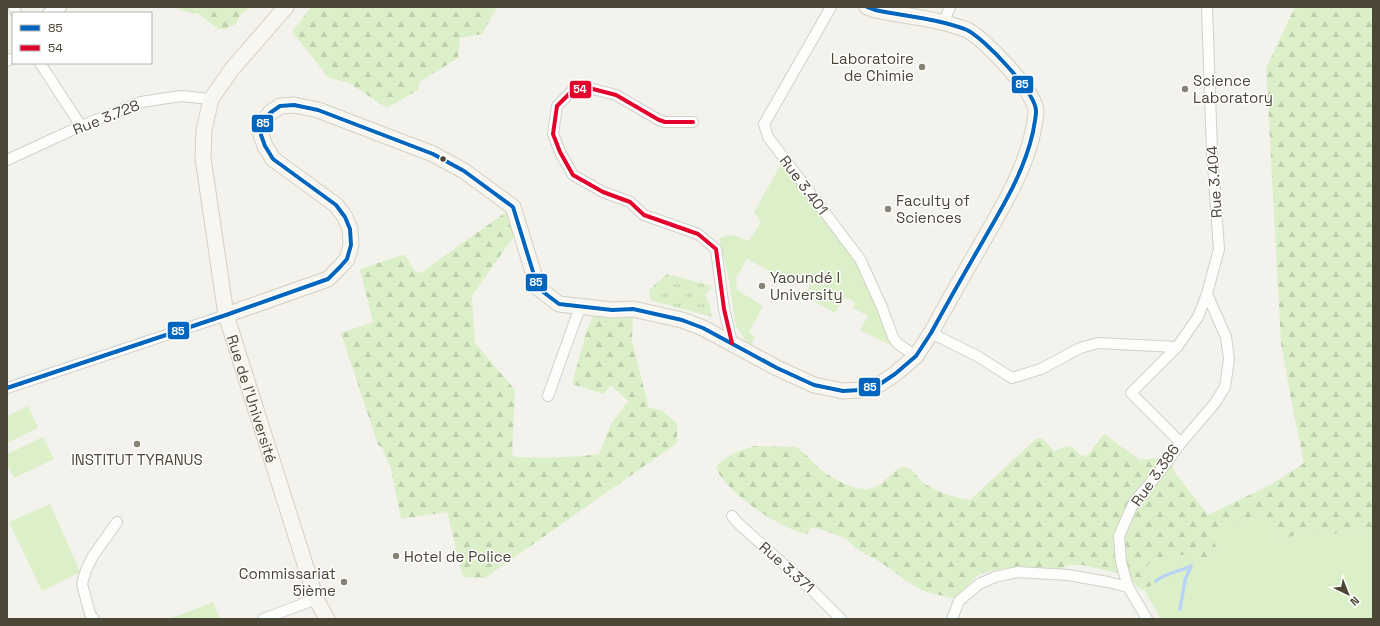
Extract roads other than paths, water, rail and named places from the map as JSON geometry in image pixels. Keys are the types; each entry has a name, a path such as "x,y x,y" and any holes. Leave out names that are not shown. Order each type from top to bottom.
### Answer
{"street":[{"path":"50,12 61,7"},
{"path":"211,99 232,69 286,7"},
{"name":"Rue 3.401","path":"831,7 764,124 768,137 860,260 881,305 893,337 898,344 916,356"},
{"path":"7,388 226,315 328,279 347,259 351,245 350,228 345,216 336,205 273,159 265,146 261,134 263,123 270,113 280,106 294,104 318,110 433,154 464,171 513,207 538,288 559,304 612,310 633,309 682,320 703,328 777,368 814,385 843,391 860,390 880,384 895,374 916,356 1015,185 1030,144 1036,109 1034,101 997,54 975,34 943,23 866,7"},
{"path":"943,23 950,7"},
{"name":"Rue 3.404","path":"1177,346 1198,318 1207,294 1218,249 1212,152 1207,7"},
{"path":"41,64 81,126"},
{"path":"693,122 665,122 616,95 593,89 573,90 557,106 553,134 560,152 573,175 603,192 630,202 644,215 698,234 716,249 724,309 732,343"},
{"name":"Rue 3.728","path":"7,160 81,126 141,102 181,96 211,99"},
{"name":"Rue de l'Université","path":"211,99 204,130 203,158 226,315 316,599 327,619"},
{"path":"1181,443 1215,403 1225,387 1229,359 1226,337 1207,294"},
{"path":"548,396 580,307"},
{"path":"930,333 977,356 1012,378 1041,369 1080,348 1098,343 1177,346"},
{"name":"Rue 3.386","path":"1147,619 1128,587 1121,562 1119,536 1134,502 1158,474 1181,443 1132,393 1177,346"},
{"name":"Rue 3.371","path":"732,516 841,619"},
{"path":"94,619 90,614 82,584 86,570 93,556 117,522"},
{"path":"952,619 959,601 979,584 996,577 1018,572 1068,575 1128,587"},
{"path":"262,619 316,599"}],"waterway":[{"path":"1156,581 1164,576 1191,566 1185,580 1180,609"}],"place":[{"name":"Laboratoire de Chimie","path":"922,67"},
{"name":"Science Laboratory","path":"1185,89"},
{"name":"Faculty of Sciences","path":"888,209"},
{"name":"Yaoundé I University","path":"762,286"},
{"name":"INSTITUT TYRANUS","path":"137,444"},
{"name":"Hotel de Police","path":"396,556"},
{"name":"Commissariat 5ième","path":"344,582"}]}
